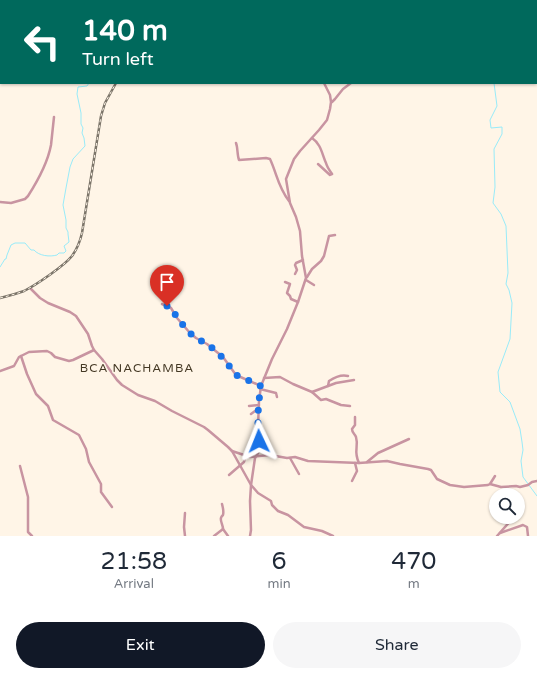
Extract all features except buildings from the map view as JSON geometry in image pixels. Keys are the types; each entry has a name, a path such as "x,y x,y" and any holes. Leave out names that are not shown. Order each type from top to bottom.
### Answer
{"street":[{"path":"290,203 286,176 294,159 327,120 331,102 330,95 324,84"},
{"path":"331,102 350,84"},
{"path":"0,202 11,203 25,199 28,196 49,152 54,117"},
{"path":"312,138 317,141 326,164 332,174 330,175 318,164"},
{"path":"236,142 239,160 270,159 280,188 290,203 296,217 300,231 306,279 314,285"},
{"path":"250,536 251,485 254,461 259,447 258,427 261,387 272,359 284,337 306,279 312,269 324,256 329,236 335,236"},
{"path":"295,274 297,270 295,266 296,263 303,260"},
{"path":"285,282 290,284 287,293 291,299 298,302"},
{"path":"31,289 44,300 74,314 86,331 94,350 122,385 138,395 155,401 176,414 208,430 228,446 251,485 258,493 271,501 272,505 304,527 322,531 333,536"},
{"path":"162,304 172,308 177,318 190,333 207,344 224,359 236,375 276,393 277,397"},
{"path":"0,371 14,366 20,356 29,352 47,351 55,357 69,362 94,350"},
{"path":"20,356 36,394 48,406 53,420 79,435 86,449 89,462 101,484 101,492 112,507"},
{"path":"328,386 329,381 334,377 341,375 348,376"},
{"path":"264,378 280,377 312,392 321,400 326,399 341,405 350,406"},
{"path":"312,392 341,382 354,380"},
{"path":"249,406 259,407"},
{"path":"251,414 259,407"},
{"path":"355,417 355,425 352,432 356,438 355,450 356,458 359,463"},
{"path":"367,463 378,453 410,439"},
{"path":"232,451 250,456 270,454 284,458 295,458 308,461 355,463 387,461 431,470 437,479 455,487 484,486 490,484 501,487 520,486 537,481"},
{"path":"229,475 244,462 246,455"},
{"path":"290,458 299,474"},
{"path":"352,481 357,471 355,463"},
{"path":"20,466 28,497 28,532 32,536"},
{"path":"490,484 495,476"},
{"path":"222,504 224,511 220,521 228,536"},
{"path":"185,513 184,528 186,536"},
{"path":"497,536 508,524"},
{"path":"500,533 524,525 527,527 528,536"},
{"path":"214,536 223,529"}],"waterway":[{"path":"0,267 6,259 11,245 15,243 25,243 31,250 45,256 54,256 66,251 64,246 69,242 63,205 66,188 73,159 85,146 77,94 78,87 87,86 88,84"},
{"path":"494,84 497,106 490,120 491,128 502,127 502,134 494,149 495,187 493,203 501,214 506,226 508,273 506,284 512,303 510,339 498,372 500,392 510,402 520,429 523,450 521,461 523,477 537,496"}],"railway":[{"path":"0,298 24,291 50,275 63,265 75,251 82,233 101,116 105,103 115,84"}],"district":[{"name":"BCA NACHAMBA","path":"137,368"}],"route":[{"path":"167,306 172,308 177,318 190,333 209,345 224,359 236,375 261,386 258,427 259,441"}]}
